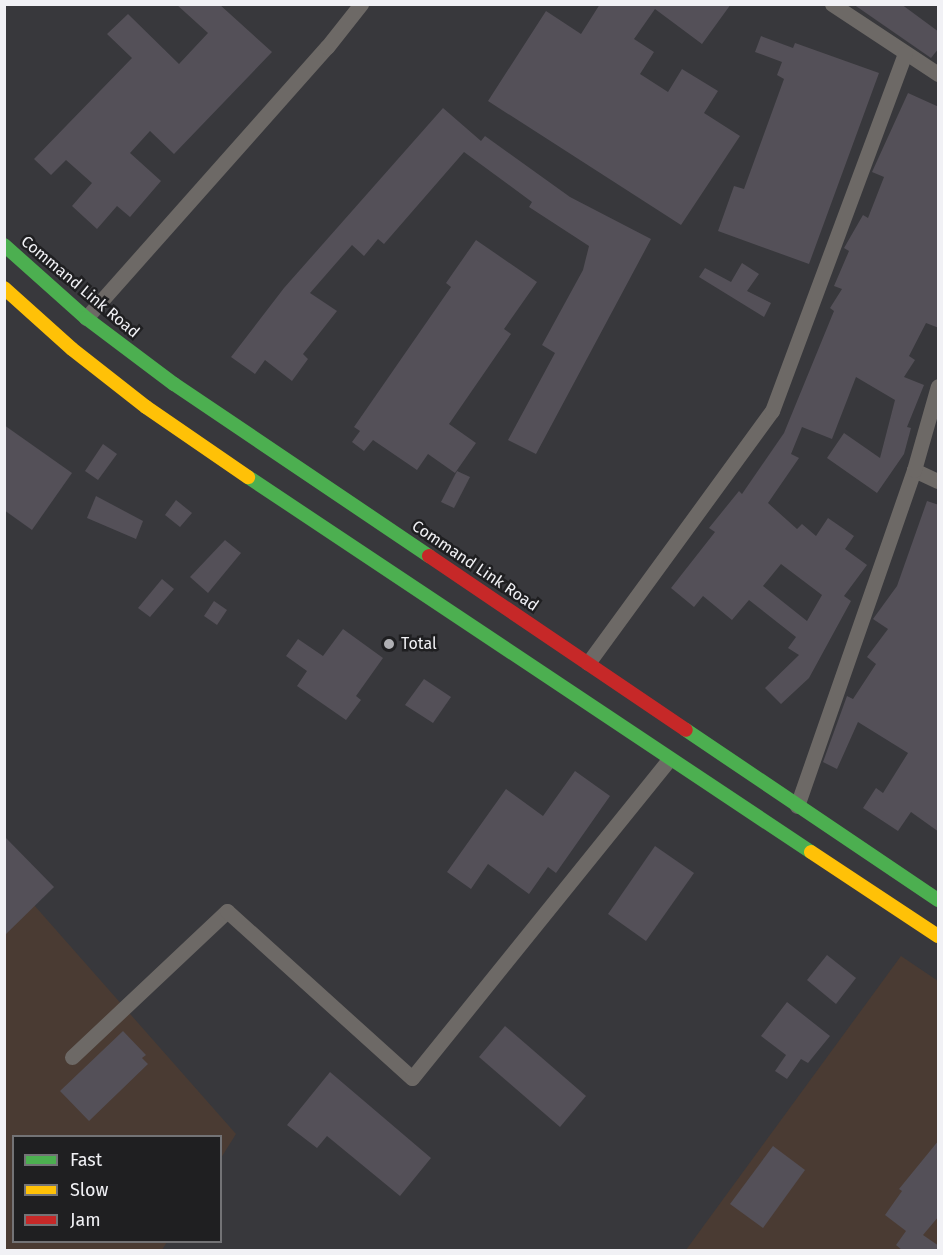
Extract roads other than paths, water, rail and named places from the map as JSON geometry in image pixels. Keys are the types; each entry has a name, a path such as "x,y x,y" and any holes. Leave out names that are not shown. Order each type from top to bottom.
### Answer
{"main road":[{"name":"Command Link Road","path":"4,244 86,318 174,384 939,900"},
{"path":"4,288 72,349 146,407 669,759 939,936"}],"street":[{"path":"86,318 327,47 361,4"},
{"path":"832,4 905,54 939,74"},
{"path":"588,663 772,411 905,54"},
{"path":"798,806 914,470 939,386"},
{"path":"914,470 939,481"},
{"path":"72,1057 227,911 412,1078 669,759"}],"place":[{"name":"Total","path":"389,644"}]}
